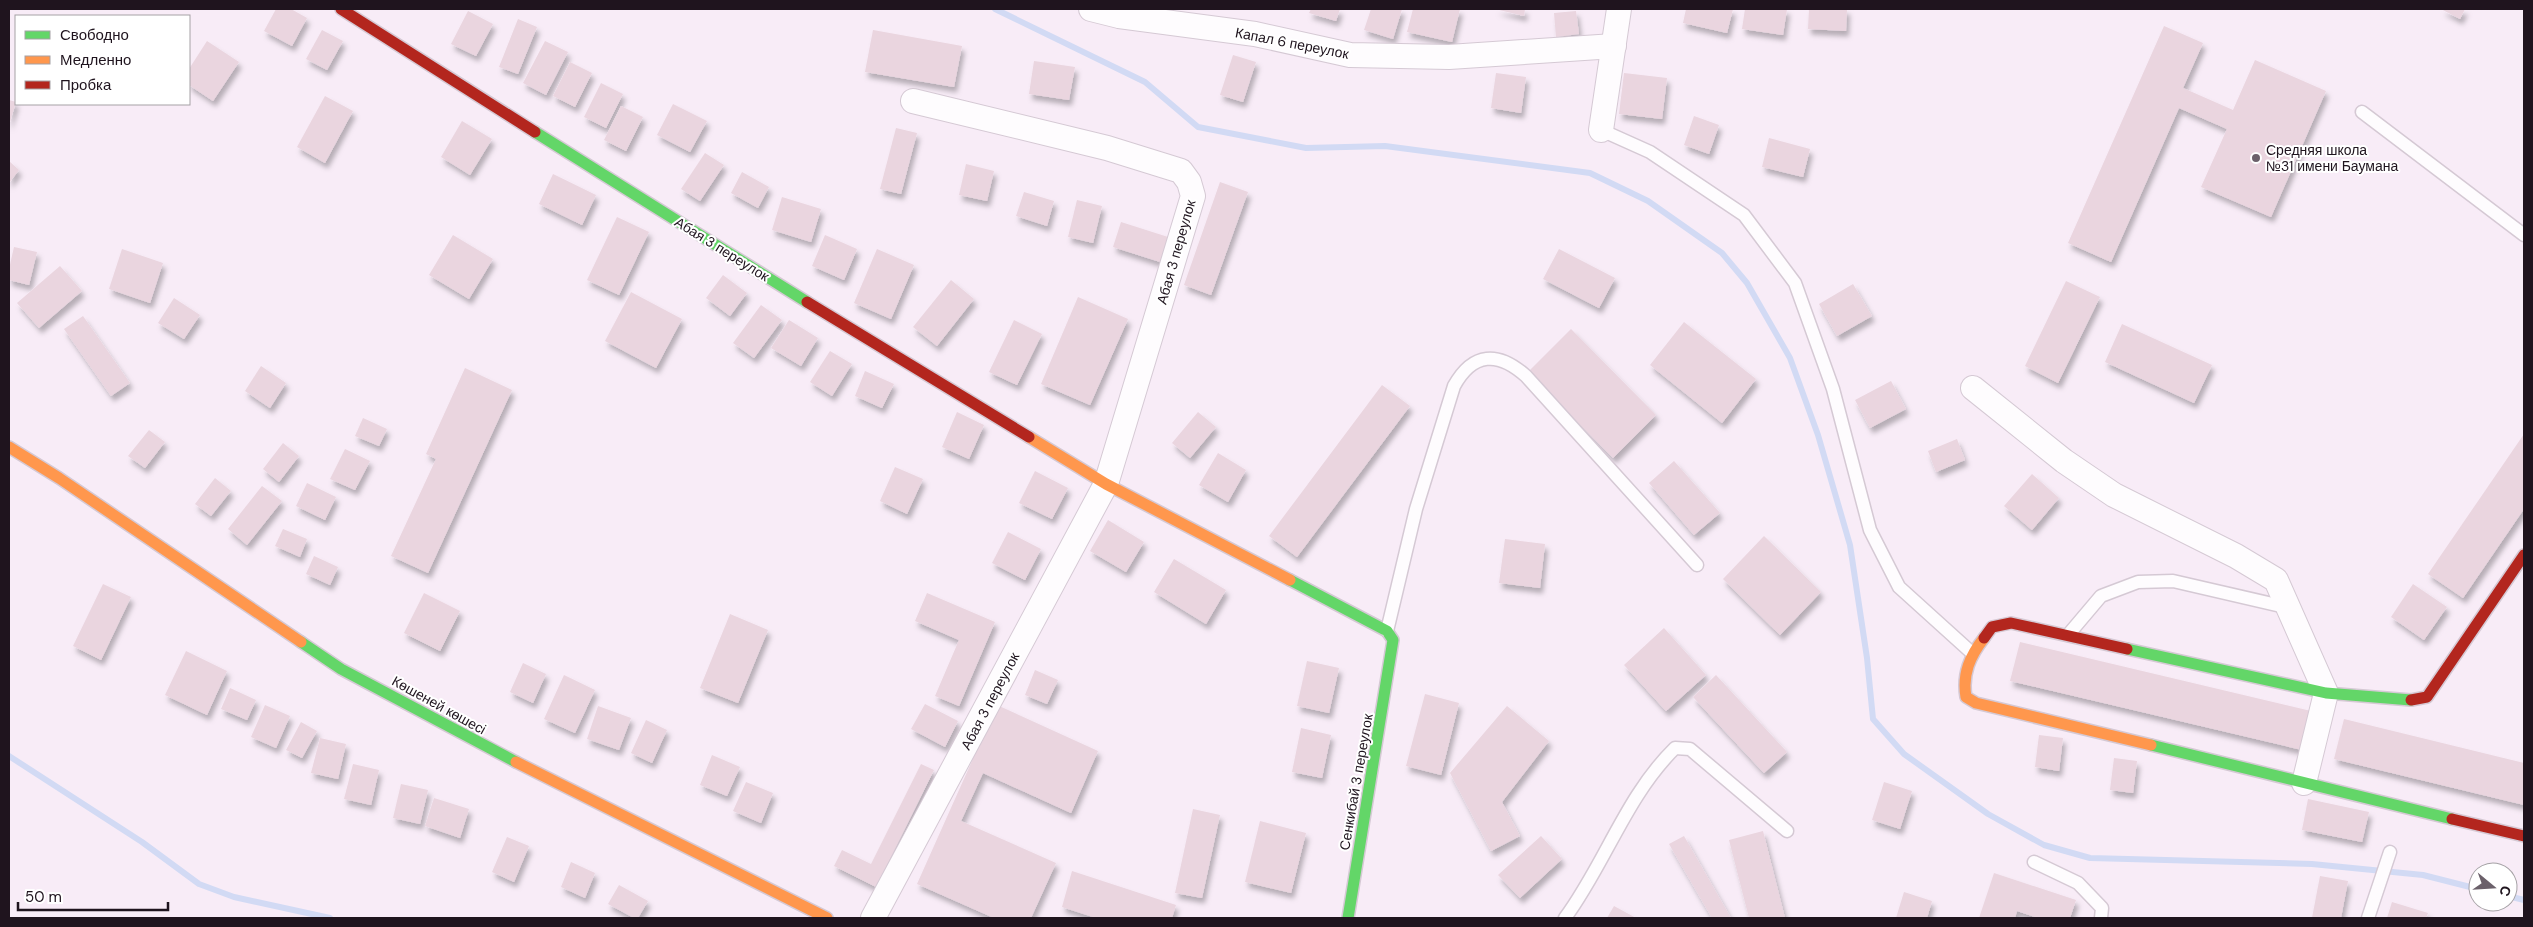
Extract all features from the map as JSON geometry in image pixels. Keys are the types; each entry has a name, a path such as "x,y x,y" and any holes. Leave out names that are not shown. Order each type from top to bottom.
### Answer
{"street":[{"name":"Абая 3 переулок","path":"341,9 729,254 1106,484 1387,631"},
{"name":"Капал 6 переулок","path":"1091,9 1119,16 1255,34 1350,55 1449,57 1614,46"},
{"path":"1601,130 1619,9"},
{"name":"Абая 3 переулок","path":"873,918 1106,484 1193,196 1189,182 1181,171 1107,148 913,101"},
{"path":"1973,388 2064,461 2114,495 2236,556 2276,580 2326,693 2304,783"},
{"name":"Көшеней көшесі","path":"10,442 59,478 342,668 467,738 827,918"},
{"path":"2524,555 2427,697 2408,700 2326,693 2011,623 1992,627 1972,652 1963,687 1966,697 1976,703 2524,836"},
{"name":"Сенкибай 3 переулок","path":"1348,918 1393,650 1393,640 1387,631"}],"lane":[{"path":"2362,112 2524,235"},
{"path":"1601,130 1650,152 1744,215 1795,283 1833,389 1870,530 1899,587 1972,652"},
{"path":"1387,631 1416,509 1454,386 1462,370 1474,361 1488,358 1515,366 1526,376 1698,565"},
{"path":"2068,635 2101,596 2138,582 2173,581 2290,608"},
{"path":"1565,918 1624,816 1666,757 1675,748 1690,749 1787,831"},
{"path":"2368,918 2390,852"},
{"path":"2034,862 2078,883 2102,908 2101,918"}],"building":[{"path":"276,9 291,9 307,18 292,46 264,31"},
{"path":"1311,9 1340,9 1336,21 1309,13"},
{"path":"1371,9 1402,9 1393,39 1364,30"},
{"path":"1413,9 1460,9 1452,42 1407,32"},
{"path":"1495,9 1525,9 1524,16"},
{"path":"1686,9 1733,9 1727,33 1683,23"},
{"path":"1745,9 1787,9 1783,35 1742,29"},
{"path":"1809,9 1847,9 1846,31 1808,29"},
{"path":"2441,9 2465,9 2460,19"},
{"path":"468,11 493,24 476,56 451,44"},
{"path":"1576,11 1579,34 1556,37 1554,13"},
{"path":"518,19 537,27 518,74 499,67"},
{"name":"Средняя школа №31 имени Баумана","path":"2164,26 2203,43 2183,88 2233,110 2255,60 2326,91 2271,217 2201,187 2227,129 2179,108 2111,262 2068,243"},
{"path":"322,30 343,41 327,70 306,59"},
{"path":"873,30 962,46 954,87 865,72"},
{"path":"207,41 239,62 213,101 190,86 190,67"},
{"path":"545,41 568,52 546,95 523,83"},
{"path":"1233,55 1256,62 1243,102 1220,95"},
{"path":"1034,61 1075,67 1069,100 1029,94"},
{"path":"570,62 592,73 575,107 553,96"},
{"path":"1496,73 1526,77 1521,113 1491,108"},
{"path":"1624,73 1667,78 1662,119 1619,114"},
{"path":"601,83 623,94 606,128 584,117"},
{"path":"325,96 353,111 325,163 297,147"},
{"path":"9,100 15,102 15,105 9,125"},
{"path":"673,104 707,121 690,152 657,135"},
{"path":"621,106 643,117 626,151 604,140"},
{"path":"1694,116 1719,125 1709,154 1684,145"},
{"path":"462,121 492,139 470,175 441,157"},
{"path":"896,128 917,133 901,194 880,189"},
{"path":"1769,138 1810,149 1803,177 1762,167"},
{"path":"705,153 724,165 700,201 681,189"},
{"path":"9,161 19,170 9,183"},
{"path":"966,164 994,171 987,201 959,195"},
{"path":"742,172 769,187 758,208 731,193"},
{"path":"553,174 596,195 582,225 539,204"},
{"path":"1220,182 1248,192 1211,295 1184,285"},
{"path":"1024,192 1054,201 1047,226 1016,216"},
{"path":"782,197 821,209 811,242 772,230"},
{"path":"1077,200 1102,206 1093,243 1068,237"},
{"path":"617,217 649,232 619,295 587,280"},
{"path":"1121,222 1168,237 1160,262 1113,247"},
{"path":"453,235 493,259 469,299 429,275"},
{"path":"825,235 857,249 844,280 812,266"},
{"path":"14,247 37,252 29,285 9,280 9,269"},
{"path":"122,249 163,263 150,303 109,289"},
{"path":"877,249 914,265 891,319 854,303"},
{"path":"1559,249 1615,278 1599,308 1543,279"},
{"path":"60,266 82,291 39,328 17,303"},
{"path":"723,275 747,293 730,316 706,298"},
{"path":"951,280 974,299 937,346 913,327"},
{"path":"2066,281 2100,297 2058,383 2025,366"},
{"path":"1853,284 1872,316 1837,336 1819,304"},
{"path":"631,292 682,319 656,368 605,341"},
{"path":"1078,297 1128,319 1090,405 1041,384"},
{"path":"174,298 200,315 184,339 158,323"},
{"path":"761,305 782,320 754,358 733,343"},
{"path":"83,316 130,383 111,396 64,329"},
{"path":"789,320 818,338 801,366 771,348"},
{"path":"1014,320 1042,334 1017,385 989,372"},
{"path":"1684,322 1756,379 1722,423 1650,365"},
{"path":"2122,324 2212,365 2194,403 2105,362"},
{"path":"1571,329 1656,415 1613,458 1528,372"},
{"path":"830,351 852,364 832,396 810,382"},
{"path":"261,366 286,383 270,408 245,391"},
{"path":"465,368 512,390 428,573 391,556 436,459 426,454"},
{"path":"865,371 894,384 882,408 855,396"},
{"path":"1891,381 1906,409 1870,428 1855,400"},
{"path":"1382,385 1410,406 1297,557 1269,536"},
{"path":"957,412 984,425 969,459 942,447"},
{"path":"1198,412 1216,427 1190,458 1172,443"},
{"path":"363,418 387,429 379,446 355,436"},
{"path":"149,430 165,442 145,468 128,456"},
{"path":"2524,434 2524,509 2463,598 2428,574"},
{"path":"1957,439 1965,460 1936,472 1928,451"},
{"path":"283,443 299,456 279,482 263,469"},
{"path":"345,449 370,461 355,490 330,479"},
{"path":"1218,453 1246,470 1228,502 1199,485"},
{"path":"1674,461 1720,513 1694,535 1649,483"},
{"path":"895,467 923,479 907,514 880,501"},
{"path":"1035,471 1068,488 1052,519 1019,503"},
{"path":"2032,474 2059,498 2032,530 2004,506"},
{"path":"215,478 231,491 211,516 195,504"},
{"path":"307,483 336,497 325,520 296,506"},
{"path":"262,486 282,501 247,545 228,529"},
{"path":"1108,520 1144,542 1126,572 1090,551"},
{"path":"283,529 307,539 300,557 275,546"},
{"path":"1008,532 1041,549 1025,580 992,563"},
{"path":"1764,536 1821,592 1780,635 1723,579"},
{"path":"1505,539 1545,544 1540,588 1499,583"},
{"path":"314,556 338,567 330,585 306,574"},
{"path":"1174,559 1226,590 1206,624 1154,592"},
{"path":"103,584 131,597 101,660 73,646"},
{"path":"2413,584 2447,607 2424,640 2391,617"},
{"path":"424,593 460,611 440,651 404,633"},
{"path":"927,593 995,622 959,706 935,696 959,640 915,621"},
{"path":"730,614 768,630 738,703 700,688"},
{"path":"1664,628 1706,675 1666,711 1624,665"},
{"path":"2020,642 2311,711 2302,750 2010,681"},
{"path":"186,651 227,671 207,715 165,695"},
{"path":"1307,661 1339,668 1329,713 1297,706"},
{"path":"523,663 546,674 533,703 510,692"},
{"path":"1035,670 1058,680 1047,704 1025,695"},
{"path":"564,675 595,690 575,733 544,719"},
{"path":"1716,675 1787,752 1764,773 1693,697"},
{"path":"230,688 256,700 247,720 221,709"},
{"path":"1425,694 1459,703 1441,775 1406,766"},
{"path":"925,704 958,721 945,747 911,729"},
{"path":"265,705 290,716 276,748 251,737"},
{"path":"997,705 1098,751 1071,813 983,773 961,821 1056,863 1031,918 994,918 917,884"},
{"path":"598,706 631,718 619,750 587,739"},
{"path":"1507,706 1549,741 1502,802 1520,836 1491,851 1450,773"},
{"path":"2344,719 2524,763 2524,805 2334,759"},
{"path":"646,720 667,730 652,763 631,753"},
{"path":"301,722 317,731 302,758 286,750"},
{"path":"1301,728 1331,735 1322,778 1292,772"},
{"path":"2039,735 2063,738 2059,771 2035,767"},
{"path":"320,738 346,744 338,779 311,773"},
{"path":"712,755 740,767 727,796 700,785"},
{"path":"2114,758 2137,761 2133,793 2110,790"},
{"path":"353,764 379,770 371,805 344,799"},
{"path":"921,764 934,770 876,887 834,866 842,850 871,864"},
{"path":"746,782 773,793 761,823 733,811"},
{"path":"1884,782 1912,791 1900,829 1872,820"},
{"path":"401,784 428,790 420,824 393,818"},
{"path":"434,798 469,809 460,838 425,826"},
{"path":"2308,799 2369,812 2362,842 2302,830"},
{"path":"1193,809 1220,815 1202,898 1175,893"},
{"path":"1260,821 1306,833 1291,893 1245,882"},
{"path":"1763,831 1785,918 1749,918 1729,840"},
{"path":"1541,836 1562,859 1520,898 1498,875"},
{"path":"1684,836 1731,918 1712,918 1669,844"},
{"path":"507,837 529,846 514,882 492,872"},
{"path":"571,862 595,873 585,898 561,887"},
{"path":"1072,871 1176,905 1172,918 1096,918 1062,907"},
{"path":"1994,873 2076,900 2070,918 2038,918 2017,911 2015,918 1979,918"},
{"path":"2320,876 2348,881 2341,918 2312,918"},
{"path":"619,885 648,901 638,918 634,918 608,904"},
{"path":"1904,892 1932,901 1927,918 1896,918"},
{"path":"2392,902 2428,913 2426,918 2387,918"},
{"path":"1614,906 1636,918 1607,918"}],"waterway":[{"path":"995,9 1145,82 1198,127 1306,148 1385,146 1590,173 1648,201 1722,253 1747,283 1790,358 1818,435 1850,545 1867,658 1873,719 1904,754 1988,814 2044,845 2090,858 2312,864 2423,875 2468,886"},
{"path":"9,756 142,842 199,884 234,897 330,918"},
{"path":"2518,898 2524,900"}],"traffic: fast":[{"path":"535,132 807,302"},
{"path":"1290,580 1387,631 1393,640 1348,918"},
{"path":"301,642 341,669 516,762"},
{"path":"2127,649 2326,693 2411,700"},
{"path":"2151,745 2452,819"}],"traffic: slow":[{"path":"1029,437 1106,484 1290,580"},
{"path":"9,447 59,478 301,642"},
{"path":"1984,638 1968,666 1965,681 1966,697 1976,703 2151,745"},
{"path":"516,762 827,918"}],"traffic: jam":[{"path":"341,9 535,132"},
{"path":"807,302 1029,437"},
{"path":"2411,700 2427,697 2524,555"},
{"path":"1984,638 1992,627 2011,623 2127,649"},
{"path":"2452,819 2524,836"}],"place":[{"name":"Средняя школа №31 имени Баумана","path":"2256,158"}]}
